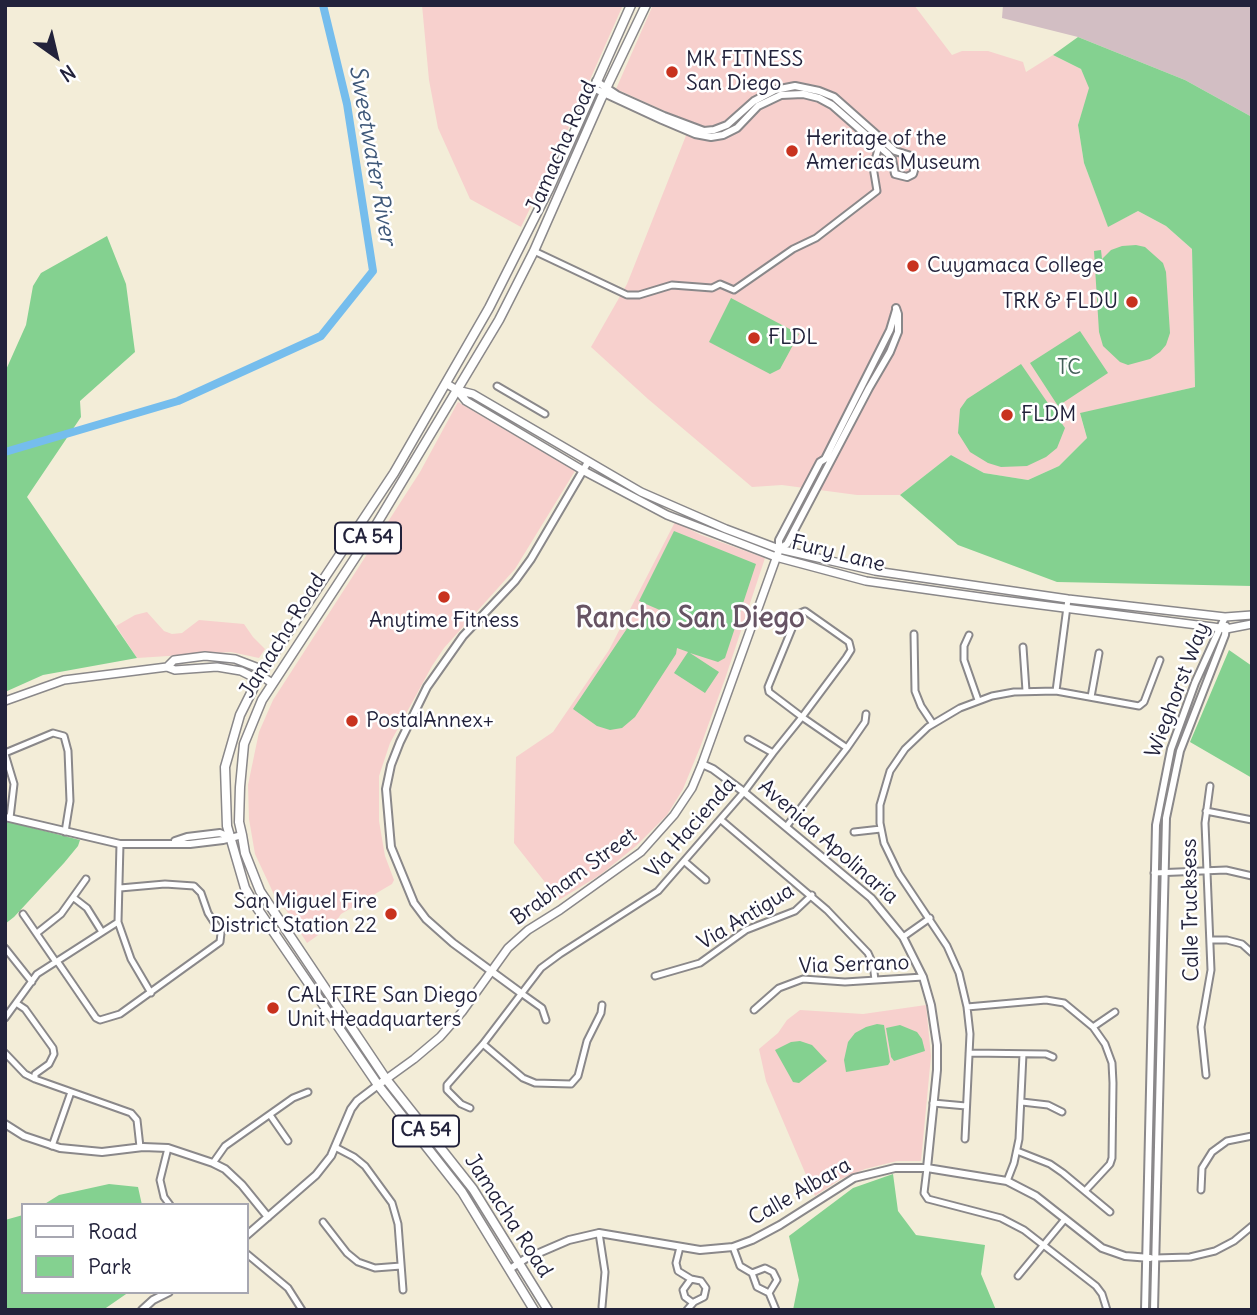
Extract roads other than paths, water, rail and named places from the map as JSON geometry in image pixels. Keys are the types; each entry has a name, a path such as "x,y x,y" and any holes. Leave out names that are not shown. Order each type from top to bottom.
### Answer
{"main road":[{"name":"Jamacha Road","path":"534,1310 461,1192 378,1085 245,888 225,818 225,767 240,715 260,675 394,473 489,308 549,189 631,5"},
{"name":"Jamacha Road","path":"548,1310 468,1182 386,1079 260,891 246,853 239,822 240,787 244,744 251,723 272,683 370,535 499,320 534,251 646,5"},
{"name":"Fury Lane","path":"447,384 473,394 641,492 778,553 875,571 1068,599 1224,617 1252,615"},
{"name":"Fury Lane","path":"457,390 466,401 584,471 667,515 866,581 1222,628 1252,624"},
{"name":"Brabham Street","path":"378,1085 440,1037 462,1012 508,948 528,930 641,852 674,815 692,788 702,764 778,553"},
{"path":"5,701 64,680 167,667 174,660 218,657 250,663 257,667 260,675 272,683"}],"street":[{"path":"594,85 695,134 710,137 723,135 737,128 758,106 781,94 819,97 880,142 911,156 915,162 913,174 907,177 895,174 892,159 880,142"},
{"path":"534,251 627,295 639,295 672,285 712,288 720,284 734,290 793,249 816,238 877,191 873,167 880,142"},
{"path":"896,308 898,332 881,368 788,542 778,553 779,540 820,462 825,459 870,370 890,330 896,308"},
{"path":"869,387 872,375 870,370"},
{"path":"497,386 545,414"},
{"path":"546,1020 542,1008 453,943 426,919 414,903 391,847 386,789 400,742 427,687 463,636 515,581 531,559 588,462"},
{"path":"1056,691 1068,599"},
{"name":"Via Hacienda","path":"470,1108 461,1104 446,1087 483,1044 521,993 552,959 658,891 744,792 802,717 846,658 851,650 849,642 805,611 797,614 768,687 769,692 802,717"},
{"name":"Wieghorst Way","path":"1154,1310 1168,801 1180,751 1224,617"},
{"name":"Wieghorst Way","path":"1145,1310 1156,825 1171,749 1222,628"},
{"path":"914,634 915,691 921,706 933,723"},
{"path":"969,635 964,646 964,660 978,700"},
{"path":"1023,647 1026,691"},
{"path":"1091,697 1099,653"},
{"path":"965,1139 969,1053 967,1007 957,968 930,918 895,868 884,843 880,804 893,764 912,741 933,723 978,700 1026,691 1056,691 1139,706 1144,702 1160,660"},
{"path":"786,827 847,748 865,722 866,714"},
{"path":"802,717 847,748"},
{"path":"65,832 70,800 68,751 64,736 53,733 5,753 13,784 8,818 65,832 120,844 190,844 242,835"},
{"path":"748,738 773,753"},
{"name":"Avenida Apolinaria","path":"702,764 744,792 871,898 903,937 923,977 931,1004 937,1045 927,1168"},
{"name":"Calle Trucksess","path":"1206,1075 1201,1027 1209,987 1206,811 1210,786"},
{"path":"1206,811 1252,820"},
{"path":"720,820 812,895 868,953 875,980"},
{"path":"854,832 881,829"},
{"path":"120,844 118,922 138,973 151,993"},
{"path":"684,861 706,880"},
{"path":"1154,873 1226,870 1252,876"},
{"path":"37,933 61,914 86,879"},
{"path":"23,914 100,1020 120,1014 151,993 216,945 222,937 208,913 201,893 194,886 165,884 120,888"},
{"name":"Via Antigua","path":"655,976 700,963 750,928 794,911 812,895"},
{"path":"74,898 87,908 102,932"},
{"path":"903,937 930,918"},
{"path":"5,1018 37,974 118,922"},
{"path":"1210,940 1227,940 1242,944 1252,953"},
{"path":"5,948 7,956 32,982"},
{"name":"Via Serrano","path":"754,1010 779,988 803,979 845,982 923,977"},
{"path":"967,1007 1054,1000 1064,1003 1093,1027 1105,1044 1112,1063 1112,1158 1110,1164 1086,1191"},
{"path":"16,1003 25,1009 54,1054 52,1061 37,1072 35,1079"},
{"path":"483,1044 523,1078 535,1083 571,1084 578,1076 587,1041 601,1013 602,1005"},
{"path":"1093,1027 1115,1012"},
{"path":"5,1053 25,1074 35,1079 131,1113 137,1120 140,1147"},
{"path":"969,1053 1046,1054 1054,1057"},
{"path":"1007,1181 1017,1151 1023,1054"},
{"name":"Brabham Street","path":"248,1234 316,1175 335,1147 357,1101 378,1085"},
{"path":"52,1146 71,1092"},
{"path":"214,1163 225,1146 293,1098 308,1092"},
{"path":"1022,1102 1048,1105 1062,1112"},
{"path":"933,1103 966,1106"},
{"path":"270,1115 288,1141"},
{"path":"5,1125 24,1136 52,1146 102,1152 140,1147 168,1148 214,1163 242,1185 268,1217"},
{"path":"1201,1190 1202,1168 1212,1152 1227,1141 1252,1136"},
{"path":"335,1147 365,1166 392,1203 398,1224 403,1290"},
{"path":"168,1148 162,1165 160,1186 169,1203"},
{"path":"1017,1151 1050,1164 1110,1212"},
{"name":"Calle Albara","path":"510,1269 519,1262 569,1240 599,1233 707,1250 733,1247 780,1225 854,1178 895,1168 927,1168 1007,1181 1036,1196 1102,1248 1119,1255 1190,1258 1214,1251 1234,1241 1252,1226"},
{"path":"927,1168 924,1193 928,1199 1001,1218 1024,1230 1096,1286 1102,1294 1107,1310"},
{"path":"1018,1276 1065,1219"},
{"path":"323,1222 347,1253 358,1262 375,1268 401,1266"},
{"path":"599,1233 605,1272 602,1307"},
{"path":"680,1247 677,1268 682,1275 703,1282 706,1294 687,1310"},
{"path":"733,1247 740,1266 752,1273 757,1287 769,1293 776,1310"},
{"path":"248,1255 288,1288 302,1310"},
{"path":"752,1273 765,1268 774,1272 777,1280 769,1293"},
{"path":"691,1279 683,1290 685,1297 693,1303"},
{"path":"142,1310 165,1294"}],"waterway":[{"name":"Sweetwater River","path":"5,452 178,401 321,336 373,271 347,104 323,5"}],"place":[{"name":"MK FITNESS San Diego","path":"672,72"},
{"name":"Heritage of the Americas Museum","path":"792,151"},
{"name":"Cuyamaca College","path":"913,266"},
{"name":"TRK & FLDU","path":"1132,302"},
{"name":"FLDL","path":"754,338"},
{"name":"FLDM","path":"1007,415"},
{"name":"Anytime Fitness","path":"444,597"},
{"name":"PostalAnnex+","path":"352,721"},
{"name":"San Miguel Fire District Station 22","path":"391,914"},
{"name":"CAL FIRE San Diego Unit Headquarters","path":"273,1008"}],"district":[{"name":"Rancho San Diego","path":"690,619"}],"park label":[{"name":"TC","path":"1069,368"}]}
